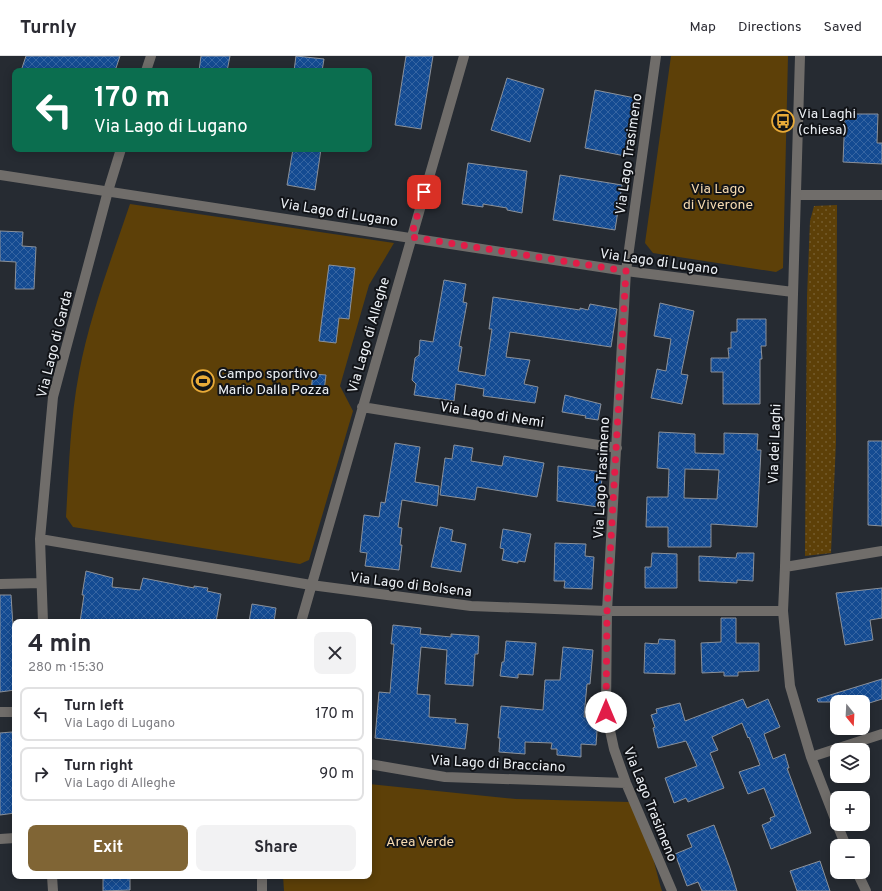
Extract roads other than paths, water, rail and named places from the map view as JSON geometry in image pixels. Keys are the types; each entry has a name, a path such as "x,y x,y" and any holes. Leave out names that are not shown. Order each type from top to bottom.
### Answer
{"street":[{"path":"147,68 151,56"},
{"name":"Via Lago di Alleghe","path":"302,619 464,56"},
{"name":"Via Lago Trasimeno","path":"656,56 626,271 607,611 606,712 614,749 626,783 672,891"},
{"name":"Via dei Laghi","path":"800,56 783,611 790,686 811,757 830,806"},
{"name":"Via Lago di Garda","path":"43,619 40,540 53,397 108,191 120,152"},
{"name":"Via Lago di Lugano","path":"0,175 626,271 793,292"},
{"path":"796,195 882,195"},
{"name":"Via Lago di Nemi","path":"362,407 617,448"},
{"name":"Via Lago di Bolsena","path":"40,540 311,585 471,606 607,611 783,611"},
{"path":"784,567 882,551"},
{"path":"0,584 41,583"},
{"path":"0,712 12,712"},
{"path":"811,757 882,734"},
{"name":"Via Lago di Bracciano","path":"372,765 445,777 626,783"},
{"path":"0,839 12,838"},
{"path":"52,879 53,891"},
{"path":"262,879 262,891"},
{"path":"860,879 866,891"}],"place":[{"name":"Via Laghi (chiesa)","path":"783,121"},
{"name":"Campo sportivo Mario Dalla Pozza","path":"203,381"}],"park label":[{"name":"Via Lago di Viverone","path":"718,196"},
{"name":"Area Verde","path":"420,841"}]}
